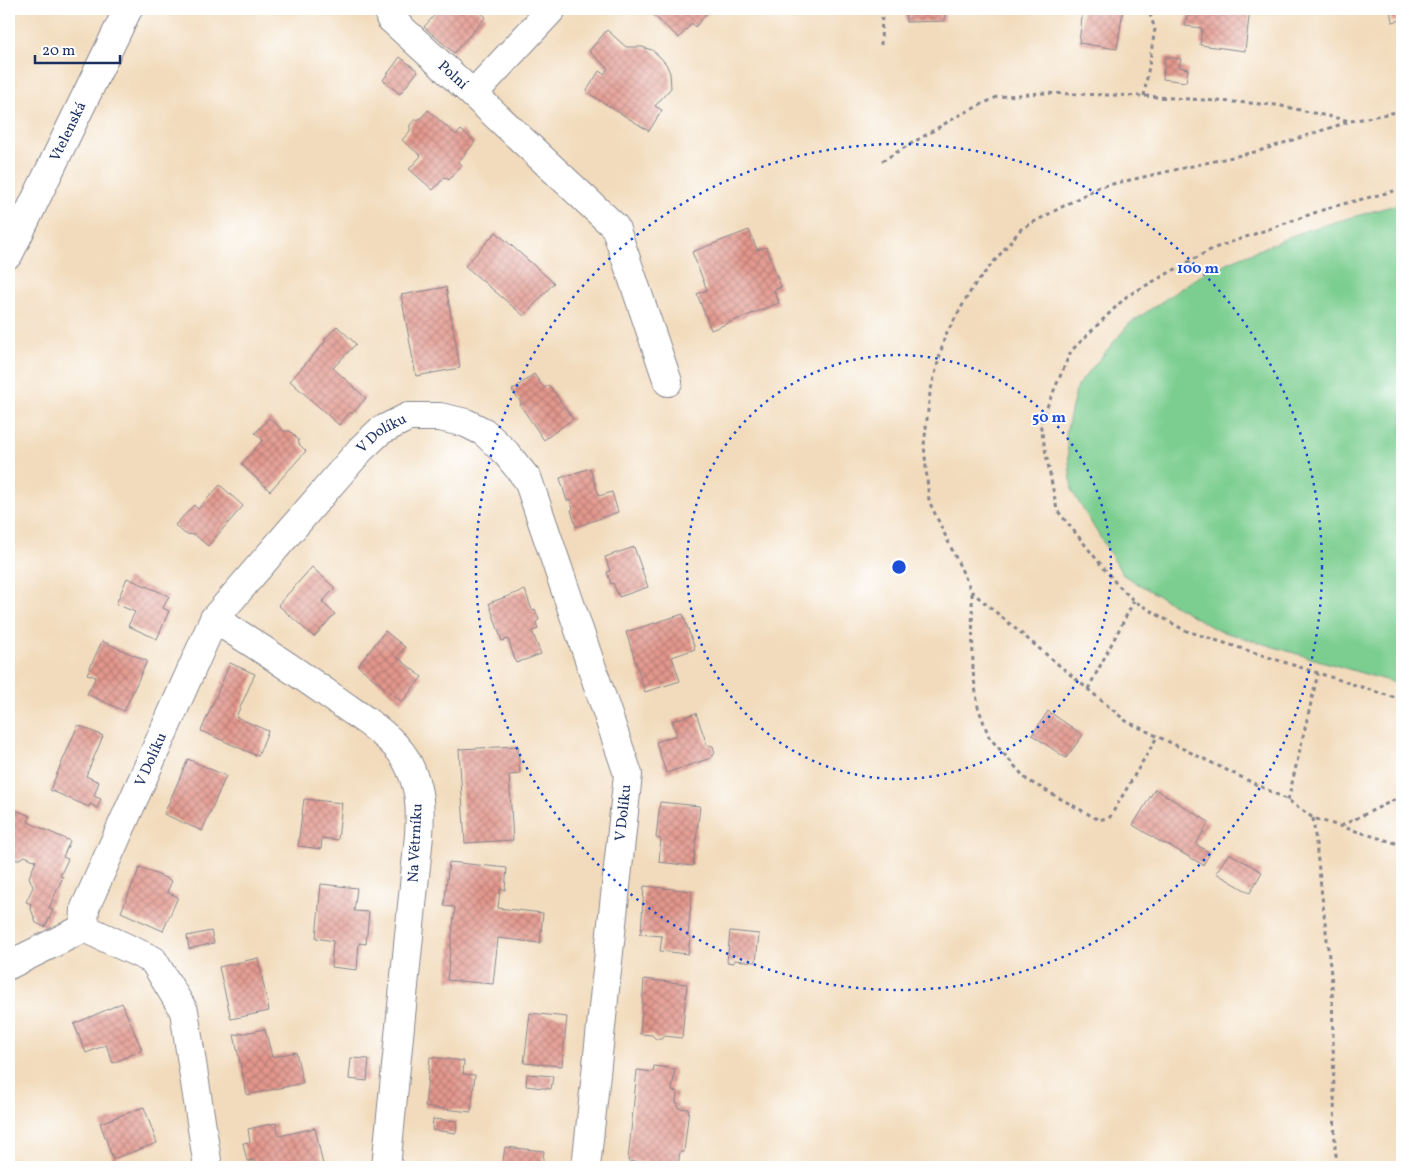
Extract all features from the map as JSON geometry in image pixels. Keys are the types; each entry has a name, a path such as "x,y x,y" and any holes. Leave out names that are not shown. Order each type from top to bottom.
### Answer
{"street":[{"name":"Vtelenská","path":"9,254 128,9"},
{"name":"Polní","path":"390,18 473,94 552,9"},
{"path":"473,94 615,228 668,382"},
{"name":"V Dolíku","path":"84,928 85,908 214,619 361,449 380,431 408,417 440,417 466,423 484,432 506,453 528,480 628,774 586,1167"},
{"name":"Na Větrníku","path":"214,619 255,644 382,732 404,756 416,782 420,811 419,835 386,1167"},
{"path":"9,964 84,928 153,960 184,1011 208,1167"}],"path":[{"path":"881,45 882,9"},
{"path":"1144,96 1155,29 1148,9"},
{"path":"882,162 956,116 998,97 1040,94 1144,96 1277,105 1351,121"},
{"path":"1157,737 1110,817 1099,820 1026,780 989,737 978,707 973,672 972,592 929,501 924,445 930,393 946,336 973,287 1022,229 1099,187 1259,151 1351,121 1402,111"},
{"path":"1402,190 1331,208 1212,249 1127,296 1071,351 1040,423 1057,510 1115,582 1134,601 1184,630 1402,700"},
{"path":"972,592 1126,721 1288,800 1313,818 1402,845"},
{"path":"1088,689 1134,601"},
{"path":"1288,800 1318,673"},
{"path":"1340,826 1402,796"},
{"path":"1313,818 1332,983 1335,1150 1338,1167"}],"green space":[{"path":"1402,203 1402,685 1217,630 1123,575 1072,491 1066,433 1077,386 1129,324 1205,272 1304,231"}],"building":[{"path":"440,9 477,9 486,17 454,53 424,27"},
{"path":"651,9 711,9 695,27 692,23 679,38 649,11"},
{"path":"905,9 944,9 945,21 906,22"},
{"path":"1083,9 1123,10 1117,49 1079,43"},
{"path":"1191,9 1250,9 1245,51 1200,45 1202,28 1185,26 1187,15 1190,16"},
{"path":"1390,9 1402,9 1402,20 1392,22"},
{"path":"607,30 626,47 642,47 652,50 666,64 670,73 671,88 655,106 662,110 649,131 586,92 599,71 604,74 608,68 589,51"},
{"path":"400,57 418,71 400,94 383,80"},
{"path":"1165,57 1181,59 1179,67 1188,69 1186,82 1163,79"},
{"path":"428,110 456,135 461,130 475,142 458,162 462,165 449,180 445,177 433,190 409,169 421,156 402,140 410,131 410,125 414,120 420,119"},
{"path":"749,230 757,250 766,247 781,287 774,290 779,303 711,330 697,294 707,290 692,252"},
{"path":"496,232 554,283 524,316 465,266"},
{"path":"446,287 460,368 416,376 401,295"},
{"path":"337,326 356,344 333,368 366,398 339,425 290,381"},
{"path":"534,374 544,388 549,385 573,419 544,440 512,390"},
{"path":"269,418 284,431 290,431 306,451 270,491 241,464 263,440 255,433"},
{"path":"590,468 599,496 612,492 618,512 576,527 571,510 573,509 570,500 567,501 560,478"},
{"path":"220,485 243,506 208,546 195,535 185,534 175,525 194,505 198,509"},
{"path":"634,547 648,587 619,597 613,583 611,584 607,572 610,571 605,557"},
{"path":"312,567 335,588 322,602 335,614 314,637 278,605"},
{"path":"127,578 169,596 163,608 169,611 157,639 128,626 135,612 116,604"},
{"path":"525,590 532,610 535,609 539,620 536,622 538,629 532,631 541,654 516,663 508,639 502,641 489,603"},
{"path":"683,614 695,649 672,657 680,681 645,692 626,632"},
{"path":"385,631 405,647 397,657 422,677 402,702 358,666"},
{"path":"102,641 147,661 124,711 87,694 96,677 87,674"},
{"path":"230,663 255,674 236,717 268,731 258,756 201,731"},
{"path":"1048,711 1083,735 1066,758 1032,735"},
{"path":"696,713 707,745 713,746 715,753 711,758 666,773 656,742 677,735 672,721"},
{"path":"78,725 103,736 86,776 99,782 94,796 101,799 97,808 90,804 89,807 50,790"},
{"path":"518,746 520,774 509,775 513,840 465,843 459,749"},
{"path":"188,759 226,776 202,831 164,814"},
{"path":"1155,789 1209,822 1196,844 1210,853 1203,865 1133,825"},
{"path":"304,799 342,803 338,840 322,838 321,849 298,846"},
{"path":"660,802 700,806 693,866 659,862 661,839 656,838"},
{"path":"11,808 30,816 28,822 70,841 63,857 68,859 60,876 63,877 49,908 53,910 45,927 36,923 31,904 26,902 33,887 29,877 36,861 25,856 17,860 9,856 9,813"},
{"path":"1229,853 1262,872 1250,893 1216,873"},
{"path":"449,862 507,868 505,890 500,889 498,908 543,913 540,943 498,938 493,984 447,980 455,907 444,906"},
{"path":"140,867 172,881 167,892 178,897 163,931 121,912"},
{"path":"321,884 357,888 354,911 369,912 366,944 359,943 357,970 331,967 333,941 316,938"},
{"path":"644,886 692,891 688,954 660,951 662,936 639,934 641,932"},
{"path":"211,931 214,943 189,949 187,936"},
{"path":"730,931 759,934 756,962 734,960 734,963 727,962"},
{"path":"258,958 269,1011 231,1019 219,967"},
{"path":"644,979 687,984 682,1038 665,1036 661,1039 656,1039 652,1035 640,1034"},
{"path":"122,1003 142,1050 113,1063 106,1045 86,1053 74,1024"},
{"path":"530,1013 567,1017 562,1066 524,1063"},
{"path":"265,1029 272,1057 296,1052 303,1083 247,1095 234,1035"},
{"path":"430,1057 464,1061 463,1074 475,1075 471,1112 425,1107"},
{"path":"351,1058 369,1059 367,1081 349,1079"},
{"path":"654,1066 675,1069 672,1091 677,1092 676,1103 678,1103 678,1108 689,1109 684,1152 680,1152 678,1166 628,1161 637,1070 653,1072"},
{"path":"527,1074 553,1076 551,1089 526,1086"},
{"path":"144,1107 157,1143 113,1159 100,1123"},
{"path":"433,1119 457,1121 456,1133 432,1130"},
{"path":"276,1123 279,1136 315,1128 323,1165 313,1167 256,1167 254,1160 247,1161 243,1143 250,1142 248,1129"},
{"path":"505,1147 544,1151 542,1167 502,1167"}]}
